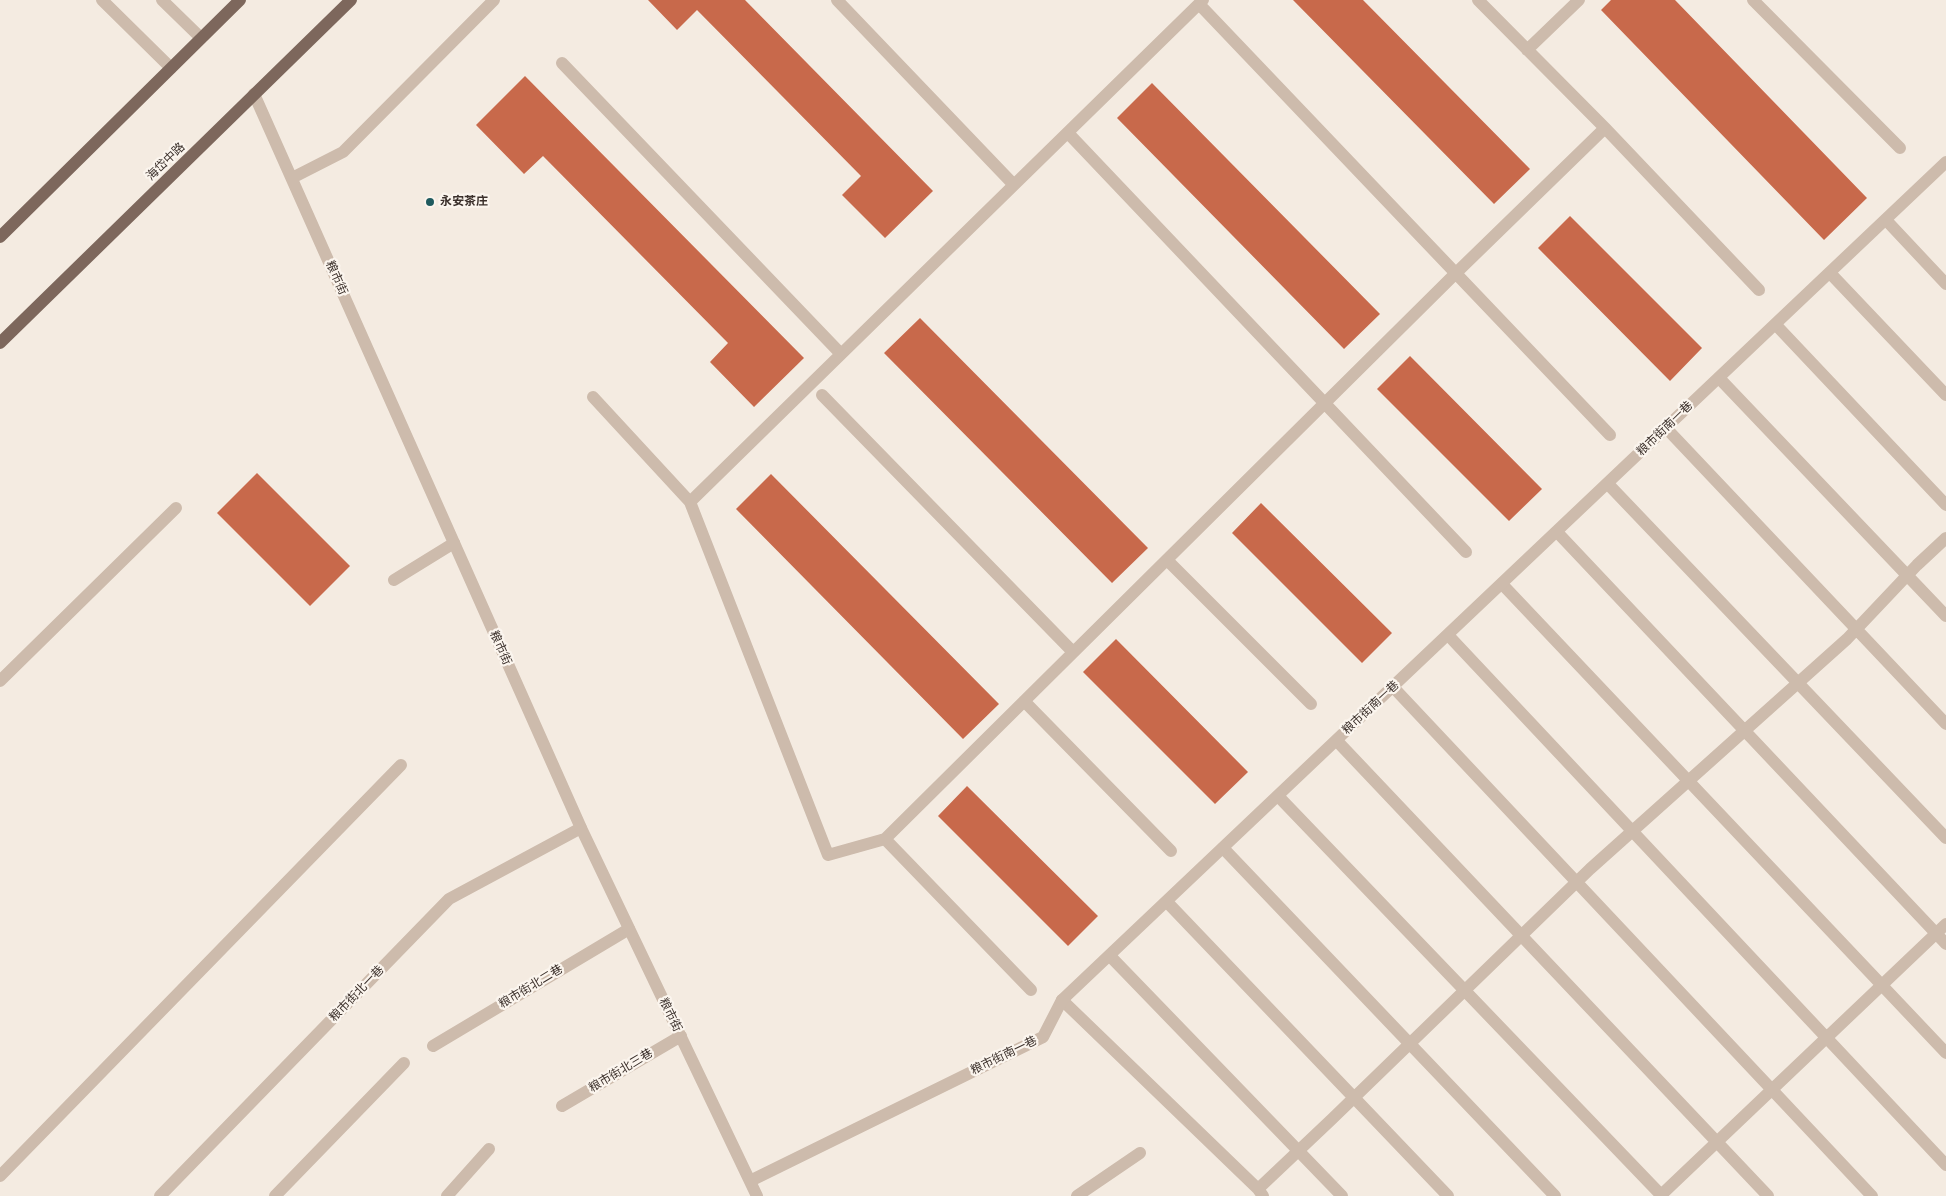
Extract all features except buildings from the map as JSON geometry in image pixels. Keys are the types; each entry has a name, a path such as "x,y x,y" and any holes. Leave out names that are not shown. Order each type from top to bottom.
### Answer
{"main road":[{"path":"0,237 240,0"},
{"name":"海岱中路","path":"0,343 351,0"}],"street":[{"path":"102,0 171,68"},
{"path":"162,0 201,38"},
{"path":"292,178 343,152 494,0"},
{"path":"837,0 1014,185"},
{"path":"1478,0 1606,128 1759,290"},
{"path":"1527,50 1579,0"},
{"path":"1753,0 1900,148"},
{"path":"690,502 1201,2 1610,435"},
{"path":"562,63 841,354"},
{"name":"粮市街","path":"254,94 581,828 757,1196"},
{"path":"593,397 690,502 828,856 885,839 1456,273 1606,128"},
{"path":"1068,133 1466,552"},
{"name":"粮市街南一巷","path":"750,1181 1043,1037 1062,1000 1945,164"},
{"path":"1886,220 1946,284"},
{"path":"1830,273 1946,395"},
{"path":"1776,324 1946,505"},
{"path":"1719,378 1946,616"},
{"path":"822,394 1073,652"},
{"path":"1666,428 1946,724"},
{"path":"1608,484 1946,838"},
{"path":"0,681 176,508"},
{"path":"1557,532 1946,944"},
{"path":"1062,1000 1261,1192 1298,1151 1576,882 1856,630 1907,575 1946,538"},
{"path":"394,580 454,543"},
{"path":"1167,560 1311,704"},
{"path":"1502,584 1946,1053"},
{"path":"1448,635 1946,1165"},
{"path":"1393,687 1872,1196"},
{"path":"1024,701 1171,851"},
{"path":"1337,741 1768,1196"},
{"path":"0,1176 401,765"},
{"path":"1278,796 1661,1196 1946,924"},
{"name":"粮市街北一巷","path":"160,1196 449,899 581,828"},
{"path":"885,839 1031,990"},
{"path":"1223,848 1556,1196"},
{"path":"1167,902 1448,1196"},
{"name":"粮市街北二巷","path":"433,1046 629,929"},
{"path":"1110,956 1342,1196"},
{"name":"粮市街北三巷","path":"562,1106 680,1036"},
{"path":"275,1196 404,1063"},
{"path":"447,1196 489,1150"},
{"path":"1077,1196 1140,1153"}],"place":[{"name":"永安茶庄","path":"430,202"}]}
